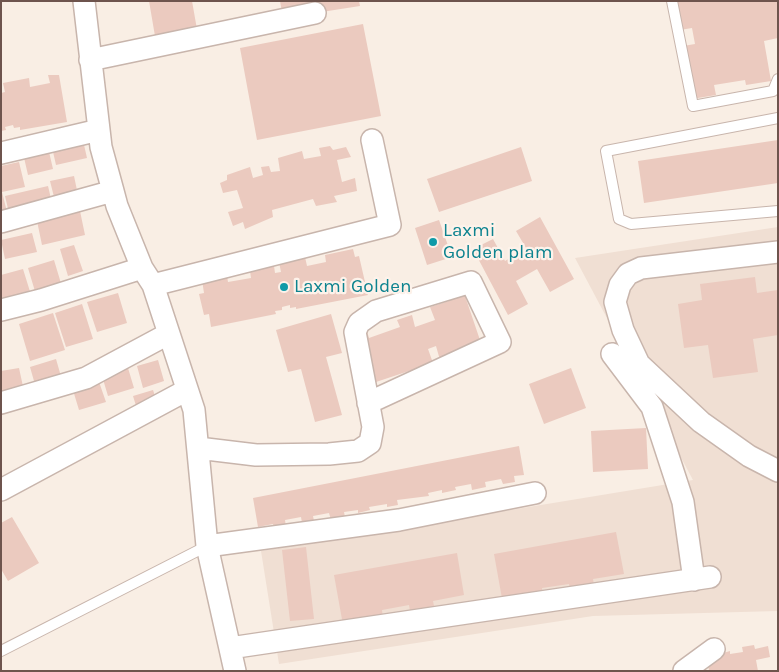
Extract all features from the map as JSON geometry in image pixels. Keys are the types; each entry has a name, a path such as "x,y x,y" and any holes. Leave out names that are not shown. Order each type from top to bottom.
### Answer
{"street":[{"path":"84,1 101,147 112,191 148,276 194,410 207,546 235,671"},
{"path":"90,60 315,14"},
{"path":"1,153 99,130"},
{"path":"1,310 148,276 390,225 372,140"},
{"path":"1,222 112,191"},
{"path":"778,252 641,268 628,274 620,286 615,302 623,330 639,364 701,422 749,456 778,471"},
{"path":"198,448 256,455 329,454 358,451 370,442 373,427 368,403 355,332 359,323 376,312 471,282 500,342 368,403"},
{"path":"1,403 86,378 168,334"},
{"path":"230,648 702,578 683,502 652,407 612,354"},
{"path":"1,490 187,390"},
{"path":"207,546 399,520 535,493"},
{"path":"684,671 714,649"}],"lane":[{"path":"672,1 693,106 773,91 778,79"},
{"path":"778,118 606,151 619,219 631,224 778,211"},
{"path":"1,651 207,546"}],"shaded area":[{"path":"778,227 778,611 593,616 279,664 261,551 693,480 575,258"}],"building":[{"path":"149,1 192,1 198,35 156,42"},
{"path":"280,1 359,1 360,6 283,18"},
{"path":"675,1 778,1 778,38 764,41 771,81 746,85 745,80 714,85 716,95 692,99 683,46 695,44 692,28 680,30"},
{"path":"363,24 381,116 257,140 240,48"},
{"path":"48,75 59,75 67,122 20,130 20,127 14,128 13,125 5,127 6,130 1,131 1,93 5,92 3,83 29,78 30,87 50,83"},
{"path":"82,136 87,158 56,165 51,143"},
{"path":"778,140 778,183 644,203 638,161"},
{"path":"47,143 53,169 28,175 22,149"},
{"path":"330,146 333,150 346,147 351,157 337,160 342,182 355,178 357,191 334,196 337,202 316,206 313,199 272,210 273,217 245,229 243,222 233,226 228,212 243,208 237,190 223,193 220,183 227,180 227,175 250,167 253,178 263,175 261,167 269,166 271,172 280,171 278,158 302,151 304,159 321,156 319,148"},
{"path":"521,147 532,181 439,212 427,179"},
{"path":"19,162 25,187 2,192 7,212 1,213 1,166"},
{"path":"74,176 78,195 55,201 50,181"},
{"path":"48,186 52,203 9,213 5,196"},
{"path":"80,211 85,235 42,245 37,221"},
{"path":"540,217 574,279 550,292 537,269 516,281 528,304 508,315 473,249 493,239 505,261 526,248 516,231"},
{"name":"Laxmi Golden plam","path":"439,220 452,257 427,265 415,228"},
{"path":"32,233 37,252 5,259 1,240"},
{"path":"74,245 83,271 68,276 60,249"},
{"name":"Laxmi Golden","path":"353,249 355,257 359,256 368,295 296,309 296,307 290,308 290,305 282,307 282,310 275,311 276,314 211,327 209,314 204,315 199,294 204,293 202,280 227,276 228,282 251,278 250,271 274,266 275,273 281,272 279,262 305,257 307,266 326,262 325,255"},
{"path":"54,260 63,290 37,298 28,268"},
{"path":"23,269 32,298 5,306 1,294 1,275"},
{"path":"755,277 757,293 778,290 778,335 753,339 758,372 713,378 708,345 684,348 678,304 702,300 700,284"},
{"path":"462,287 482,346 440,360 436,346 428,349 433,363 376,382 360,333 367,331 369,338 400,327 397,320 412,315 415,327 435,320 430,307 449,301 446,292"},
{"path":"118,293 127,323 97,332 87,302"},
{"path":"82,304 93,339 66,347 55,313"},
{"path":"53,313 65,350 30,361 19,324"},
{"path":"331,314 342,353 326,357 342,415 315,422 301,369 288,372 276,330"},
{"path":"56,359 62,380 36,388 30,367"},
{"path":"158,360 164,381 143,388 137,366"},
{"path":"19,368 24,391 1,395 1,371"},
{"path":"128,368 134,388 108,396 102,376"},
{"path":"571,368 586,408 544,424 529,384"},
{"path":"98,379 106,402 79,410 72,387"},
{"path":"153,390 157,402 137,409 133,396"},
{"path":"646,428 648,469 593,472 591,431"},
{"path":"519,446 524,475 514,476 515,482 503,484 501,479 485,482 486,487 472,490 471,484 455,487 456,490 442,493 442,490 428,493 429,496 397,500 398,505 387,507 387,504 369,507 370,510 358,513 358,510 344,512 345,517 331,520 329,513 313,516 314,521 302,523 301,517 285,520 286,527 274,529 273,524 258,527 253,498"},
{"path":"12,517 39,563 8,581 1,569 1,523"},
{"path":"616,532 624,574 593,579 594,585 570,589 569,584 542,588 543,596 503,604 494,554"},
{"path":"306,547 314,619 290,621 282,550"},
{"path":"457,553 464,595 433,601 434,606 410,611 409,605 382,610 383,618 343,625 334,575"},
{"path":"754,645 755,649 768,646 770,657 756,660 758,671 709,671 707,658 730,651 730,654 743,652 742,647"}],"place":[{"name":"Laxmi Golden plam","path":"433,242"},
{"name":"Laxmi Golden","path":"284,287"}]}
